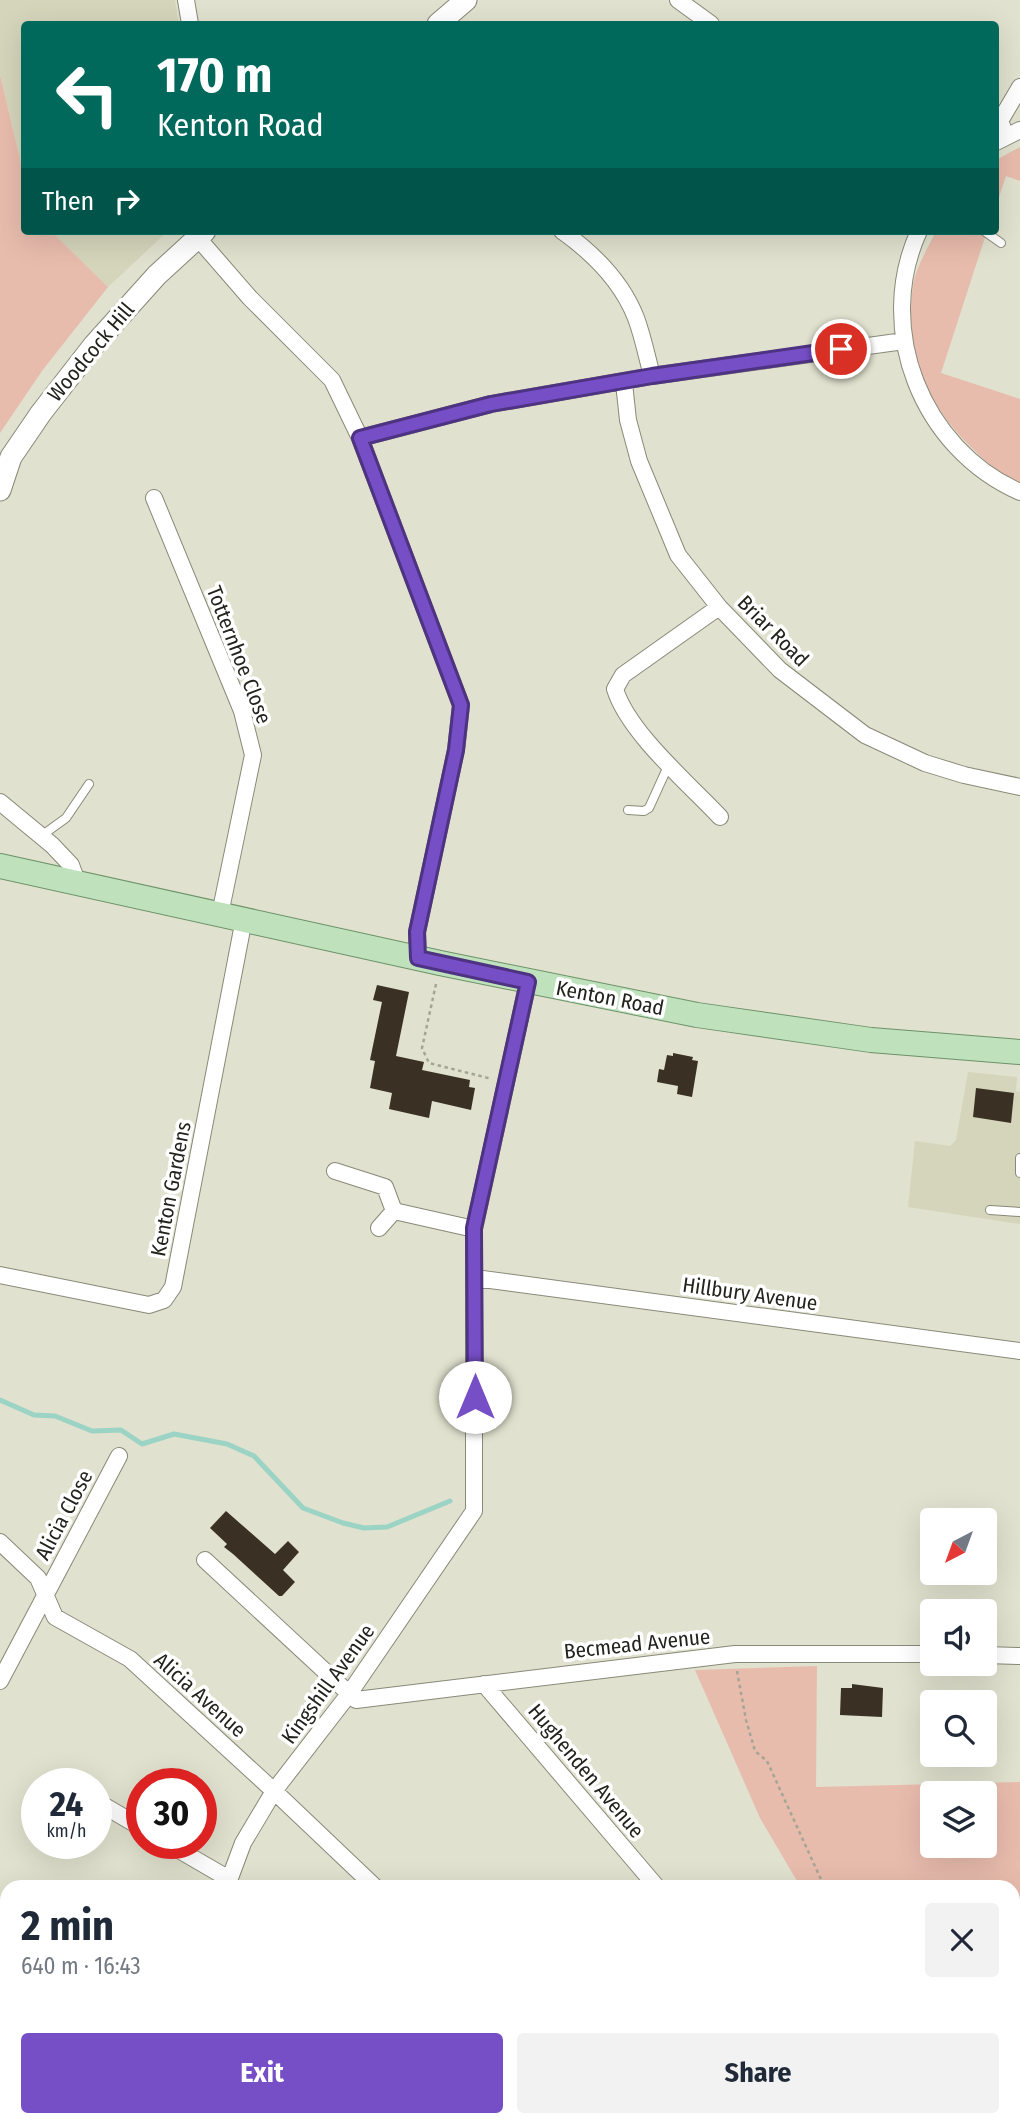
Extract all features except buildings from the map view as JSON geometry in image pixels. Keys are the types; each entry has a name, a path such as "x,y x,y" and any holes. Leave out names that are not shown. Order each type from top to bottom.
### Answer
{"main road":[{"name":"Kenton Road","path":"0,866 429,961 697,1015 871,1040 1020,1052"}],"street":[{"path":"186,0 190,21"},
{"path":"442,21 466,0"},
{"path":"678,0 707,21"},
{"path":"1007,136 1000,121 1020,86"},
{"name":"Woodcock Hill","path":"0,490 10,457 41,412 94,345 157,275 200,235"},
{"path":"202,235 250,298 332,380 360,438 461,705 456,750 417,932 429,961"},
{"path":"567,235 600,263 620,288 636,318 652,376"},
{"path":"917,235 907,272 902,310 904,341 915,384 932,415 951,441 985,472 1020,492"},
{"path":"360,438 491,404 652,376 904,341"},
{"name":"Briar Road","path":"624,383 628,420 652,496 678,555 719,607 780,670 865,735 925,762 964,775 1020,787"},
{"name":"Totternhoe Close","path":"154,498 242,711 253,755 220,914"},
{"path":"719,607 623,674 615,689 619,702 634,724 720,817"},
{"path":"0,802 43,837 71,865 78,884"},
{"name":"Kenton Gardens","path":"0,1275 149,1305 164,1300 173,1287 244,919"},
{"path":"475,1278 474,1228 528,982"},
{"path":"335,1171 385,1187 394,1211"},
{"path":"394,1211 474,1228"},
{"path":"379,1228 394,1211"},
{"name":"Hillbury Avenue","path":"475,1278 1020,1351"},
{"name":"Kingshill Avenue","path":"229,1880 243,1843 274,1791 349,1694 474,1511 475,1278"},
{"name":"Alicia Close","path":"0,1681 119,1456"},
{"name":"Alicia Avenue","path":"0,1542 38,1578 55,1618 130,1659 368,1880"},
{"path":"205,1560 349,1694"},
{"name":"Becmead Avenue","path":"349,1694 356,1700 735,1654 920,1654"},
{"path":"997,1655 1020,1656"},
{"name":"Hughenden Avenue","path":"484,1684 651,1880"},
{"path":"191,1859 223,1880"}],"lane":[{"path":"990,235 1001,243"},
{"path":"628,810 644,811 651,805 669,764"},
{"path":"43,837 66,818 89,784"},
{"path":"1020,1158 1020,1173"},
{"path":"990,1210 1020,1212"}],"path":[{"path":"429,961 422,1048 429,1063 506,1083"},
{"path":"735,1654 746,1720 755,1751 767,1761 821,1880"}],"shaded area":[{"path":"0,0 175,0 178,21 21,21 21,163 0,75"},
{"path":"0,75 21,163 21,235 55,235 108,287 42,371 0,433"},
{"path":"1020,147 1020,181 1006,176 999,197 999,158"},
{"path":"55,235 164,235 108,287"},
{"path":"934,235 986,235 941,373 1020,399 1020,483 993,467 975,451 940,411 930,392 915,352 912,330 913,285 919,264"},
{"path":"968,1072 1017,1077 1016,1091 1020,1092 1020,1224 908,1207 915,1141 950,1146 956,1140"},
{"path":"817,1666 816,1787 920,1784 920,1858 997,1858 997,1783 1020,1782 1020,1880 796,1880 760,1818 695,1670"}],"waterway":[{"path":"0,1400 34,1415 55,1416 92,1431 121,1430 142,1444 174,1434 227,1444 254,1456 303,1508 364,1528 387,1527 450,1501"}],"route":[{"path":"475,1397 474,1228 528,982 418,958 417,932 456,750 461,705 360,438 491,404 652,376 841,349"}]}
